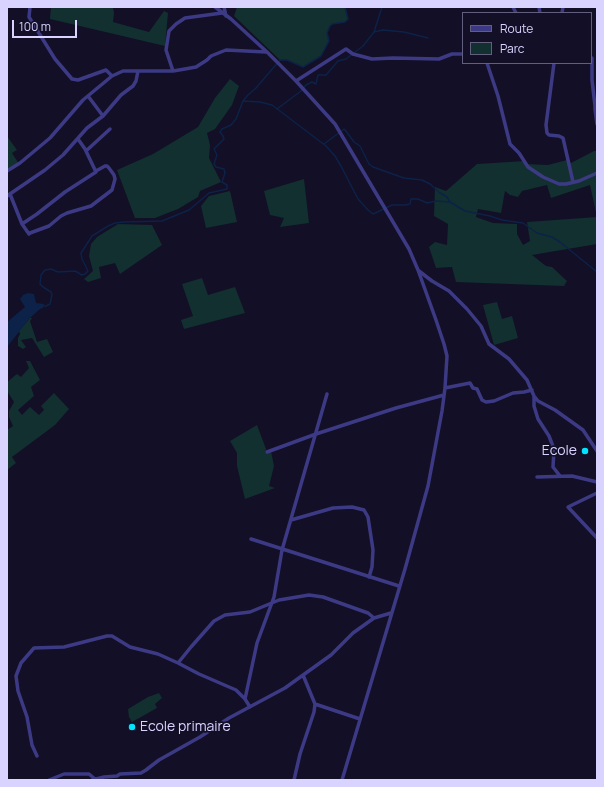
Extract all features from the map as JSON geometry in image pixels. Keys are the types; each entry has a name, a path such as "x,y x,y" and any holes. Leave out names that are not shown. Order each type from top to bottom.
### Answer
{"street":[{"path":"30,7 29,17 55,59 72,79 78,80 106,70 112,76"},
{"path":"215,7 267,52 335,124 409,249 418,270 447,356 444,396 428,486 342,780"},
{"path":"224,7 226,16"},
{"path":"174,71 166,50 169,32 176,24 185,18 222,13"},
{"path":"296,81 346,49 353,54 372,60 393,58 439,59 452,54 462,54"},
{"path":"7,172 50,138 88,96 112,76 123,71 174,71 196,67 211,56 226,50 267,52"},
{"path":"487,64 498,96 510,144 519,153 528,167 542,177 559,184 579,181 597,173"},
{"path":"554,64 546,125 547,134 563,138 573,182"},
{"path":"591,64 597,124"},
{"path":"22,224 65,192 96,174 96,171 107,166 114,175 115,179 112,190 91,206 67,213 49,226 28,234 22,224 8,195 45,170 63,155 87,128 103,116 121,95 133,86 136,82 138,71"},
{"path":"88,96 103,116"},
{"path":"86,151 110,129"},
{"path":"78,139 96,171"},
{"path":"418,270 432,281 449,291 467,309 481,326 489,344 509,359 527,380 534,396 534,406 538,419 549,436 554,449 553,467 560,476"},
{"path":"445,388 470,384 473,388 478,390 482,400 486,402 494,401 513,393 532,390"},
{"path":"245,699 257,644 272,602 282,550 327,394"},
{"path":"267,452 316,434 396,408 444,396"},
{"path":"534,396 542,404 555,410 583,430 597,451"},
{"path":"537,477 572,476 597,482"},
{"path":"597,493 568,507 597,538"},
{"path":"291,520 333,508 352,507 364,510 368,517 372,550 372,567 369,577"},
{"path":"251,540 399,586"},
{"path":"178,663 214,621 225,615 250,612 272,602 309,595 323,597 368,613 374,618"},
{"path":"49,780 64,774 89,774 94,779 117,776 120,774 141,773 159,760 200,737 229,718 286,688 331,655 353,633 374,618 391,613"},
{"path":"37,756 32,745 27,717 18,691 16,676 21,663 34,648 64,647 112,636 130,647 158,654 198,674 236,690 245,699 250,707"},
{"path":"294,780 315,704 304,675"},
{"path":"315,704 360,719"}],"green space":[{"path":"51,7 113,7 113,22 149,32 164,11 168,13 165,46 50,19"},
{"path":"237,7 345,7 348,19 345,22 332,24 330,26 327,33 329,41 321,56 303,67 287,60 280,60 234,16"},
{"path":"230,79 239,86 232,105 215,129 207,133 210,145 209,158 221,182 200,191 198,197 178,209 155,218 135,218 117,170 153,154 198,127 215,98"},
{"path":"7,136 17,150 12,153 19,164 7,173"},
{"path":"594,151 597,151 597,217 597,244 532,255 546,266 552,267 567,281 564,286 456,282 452,267 436,268 429,247 435,242 447,245 448,224 434,216 435,187 446,191 477,164 525,161 526,164 548,165 567,160 571,163","holes":["547,185 551,198 590,185 597,217 527,222 530,241 523,245 517,234 517,224 493,223 476,217 478,209 501,213 505,191 510,195 518,197 522,191"]},
{"path":"304,179 309,223 280,227 284,218 270,215 264,191"},
{"path":"230,191 237,222 206,228 201,206 209,196"},
{"path":"118,224 152,225 162,245 120,274 115,263 99,267 101,278 88,282 84,279 93,271 89,256 91,244 97,237"},
{"path":"202,278 208,295 235,287 245,313 184,329 181,320 193,316 182,284"},
{"path":"497,302 502,319 512,316 518,338 494,345 483,305"},
{"path":"30,318 32,318 30,321 37,342 47,339 53,352 44,357 32,338 21,340 26,347 23,349 18,346 19,331"},
{"path":"26,361 30,361 40,380 31,387 34,396 18,410 22,415 30,407 39,415 44,410 41,406 54,393 69,409 55,425 12,457 16,463 7,470 7,430 13,426 9,417 9,411 14,402 7,391 7,382 17,374 21,377 29,368"},
{"path":"257,425 266,449 265,453 271,451 274,466 269,486 275,488 245,499 237,466 237,453 230,441"},
{"path":"159,693 162,698 155,704 157,708 132,722 129,717 128,709 148,697"}],"water":[{"path":"28,293 34,294 36,303 44,304 43,308 30,318 7,347 7,322 25,307 20,299 23,295"}],"waterway":[{"path":"43,306 50,304 52,295 51,292 40,284 41,275 45,270 51,269 58,272 75,271 82,275 85,274 88,271 82,259 81,253 92,236 115,223 162,221 189,210 209,193 227,189 227,185 222,182 225,173 224,169 216,167 214,164 217,155 214,149 224,139 220,132 222,129 231,125 236,119 243,101 280,60 287,60 303,67 321,56 329,41 327,33 330,26 332,24 345,22 348,19 345,7"},
{"path":"374,32 382,7"},
{"path":"277,109 301,91 306,85 312,82 316,84 318,75 326,75 338,61 346,59 363,46 374,32 383,30 404,32 428,38"},
{"path":"243,101 260,102 272,105 326,146 335,156 358,199 373,214 392,205 410,204 411,199 418,199 427,203 436,201 450,202 465,211 502,220 523,223 537,233 552,237 560,242 597,272"},
{"path":"324,144 344,129 354,142 360,146 369,164 373,167 404,178 422,180 447,197 450,202"}],"place":[{"name":"Ecole","path":"585,451"},
{"name":"Ecole primaire","path":"132,727"}]}
